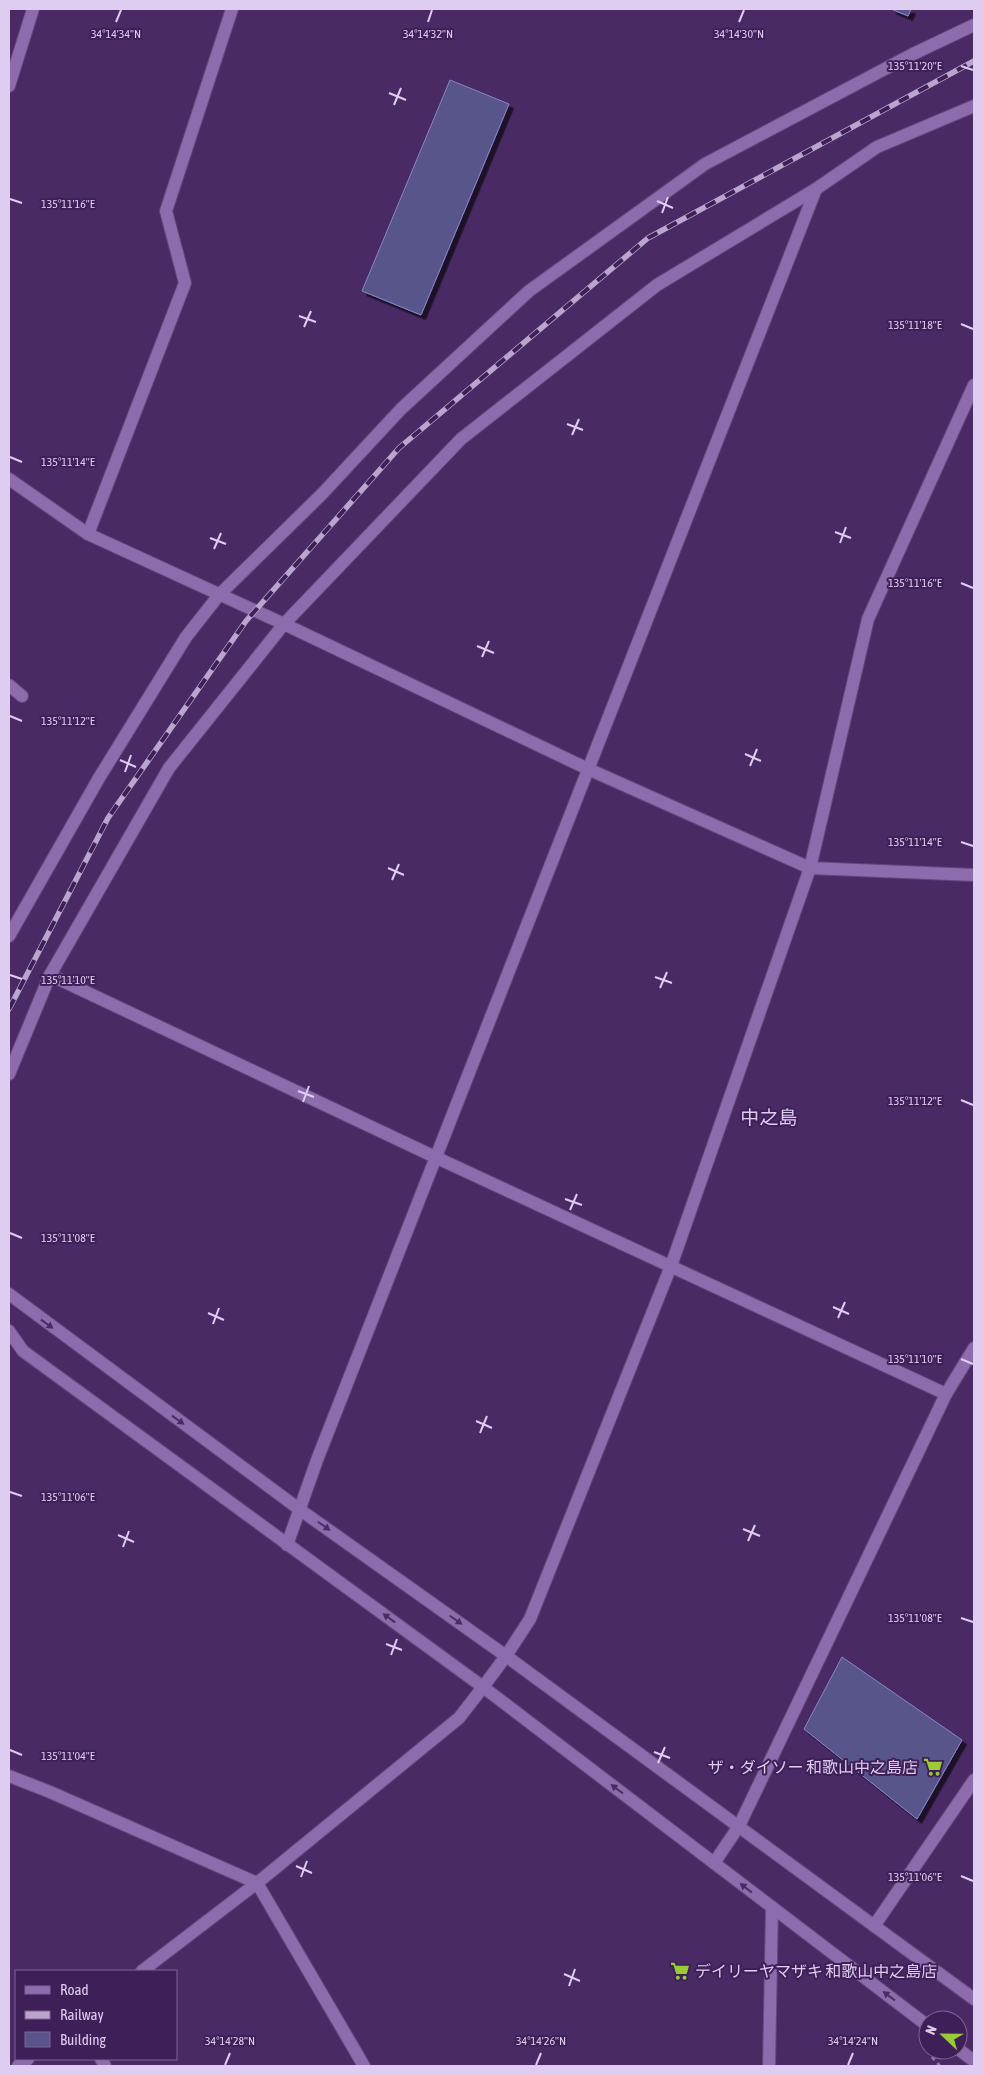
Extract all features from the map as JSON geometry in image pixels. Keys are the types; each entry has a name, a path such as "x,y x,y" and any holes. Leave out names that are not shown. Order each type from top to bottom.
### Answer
{"street":[{"path":"9,86 33,9"},
{"path":"88,534 185,283 166,212 232,9"},
{"path":"9,936 99,778 186,637 219,595 322,494 401,409 529,291 705,164 913,54 974,26"},
{"path":"9,1074 50,975 169,768 284,624 460,439 657,285 816,189 877,147 974,106"},
{"path":"287,1545 316,1460 816,189"},
{"path":"143,1970 257,1883 459,1718 506,1656 530,1619 671,1266 810,868 868,619 974,385"},
{"path":"9,479 88,534 284,624 588,769 810,868 974,875"},
{"path":"9,685 22,696"},
{"path":"50,975 435,1157 946,1394"},
{"path":"9,1294 299,1509 506,1656 974,1999"},
{"path":"9,1331 23,1351"},
{"path":"9,1344 23,1351 483,1686 918,2018"},
{"path":"714,1863 739,1826 946,1394 974,1348"},
{"path":"9,1776 50,1792 257,1883 364,2066"},
{"path":"874,1926 974,1780"},
{"path":"769,2066 772,1907"}],"building":[{"path":"891,9 911,9 908,16"},
{"path":"450,80 509,104 421,315 362,291"},
{"path":"842,1657 962,1740 917,1819 804,1729"}],"railway":[{"path":"9,1009 108,818 246,621 399,448 648,238 974,61"}],"place":[{"name":"ザ・ダイソー 和歌山中之島店","path":"933,1767"},
{"name":"デイリーヤマザキ 和歌山中之島店","path":"680,1971"}],"district":[{"name":"中之島","path":"769,1117"}]}
